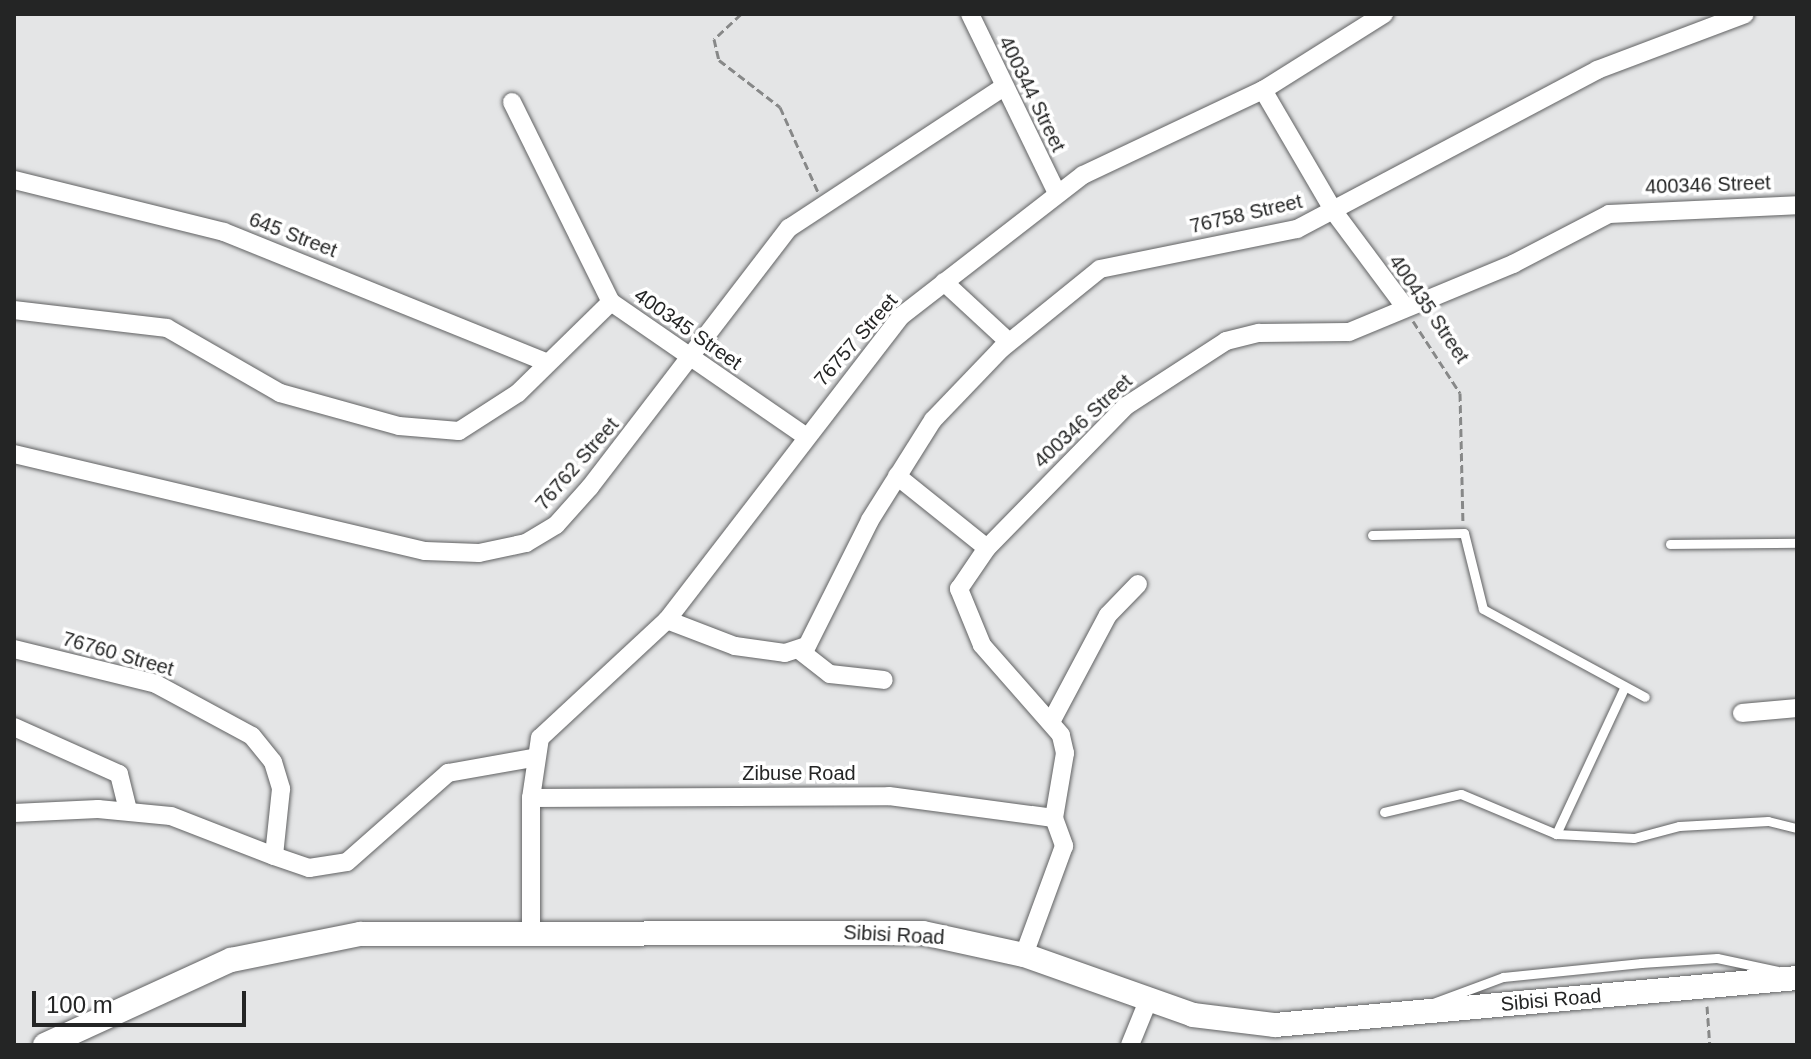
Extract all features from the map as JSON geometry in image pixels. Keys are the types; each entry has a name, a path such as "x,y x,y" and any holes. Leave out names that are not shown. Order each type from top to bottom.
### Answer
{"street":[{"name":"400344 Street","path":"970,14 1001,89 1057,193"},
{"name":"76757 Street","path":"532,758 547,731 667,620 805,436 901,316 1057,193 1122,152 1263,90 1384,14"},
{"name":"76758 Street","path":"799,650 821,628 897,476 933,420 1009,342 1100,269 1297,229 1335,213 1597,70 1745,14"},
{"name":"76762 Street","path":"14,454 384,543 490,551 526,543 556,525 692,358 773,246 823,202 1001,89"},
{"name":"400435 Street","path":"1263,90 1335,213 1405,307"},
{"name":"400345 Street","path":"512,102 611,302 805,436"},
{"name":"645 Street","path":"14,180 224,232 545,362"},
{"name":"400346 Street","path":"1054,818 1065,753 1051,722 1013,688 966,618 959,589 987,548 1126,406 1209,350 1259,333 1327,337 1513,264 1609,214 1797,205"},
{"path":"944,282 1009,342"},
{"path":"14,310 167,328 280,393 438,431 459,431 493,414 611,302"},
{"path":"897,476 987,548"},
{"path":"1051,722 1108,615 1138,584"},
{"path":"667,620 735,646 799,650 830,674 884,680"},
{"name":"76760 Street","path":"14,649 156,684 252,736 273,762 281,789 274,856"},
{"path":"1742,713 1797,708"},
{"path":"14,727 119,774 128,811"},
{"path":"14,813 128,811 201,824 274,856 332,868 448,773 532,758 531,934"},
{"name":"Zibuse Road","path":"531,798 889,796 1054,818"},
{"path":"1024,955 1064,846 1054,818"},
{"name":"Sibisi Road","path":"45,1045 265,948 360,934 923,933 1024,955 1148,1001 1275,1025 1797,977"},
{"path":"1130,1045 1148,1001"}],"lane":[{"path":"1372,535 1464,533 1473,580 1489,615 1623,690 1645,697"},
{"path":"1670,544 1797,543"},
{"path":"1556,834 1623,690"},
{"path":"1384,812 1461,794 1556,834 1634,838 1679,826 1768,821 1797,828"},
{"path":"1416,1014 1446,995 1503,977 1625,964 1717,958 1797,977"}],"path":[{"path":"741,14 714,39 719,60 784,112 823,202"},
{"name":"400435 Street","path":"1405,307 1460,393 1464,533"},
{"path":"1705,986 1710,1045"}]}
